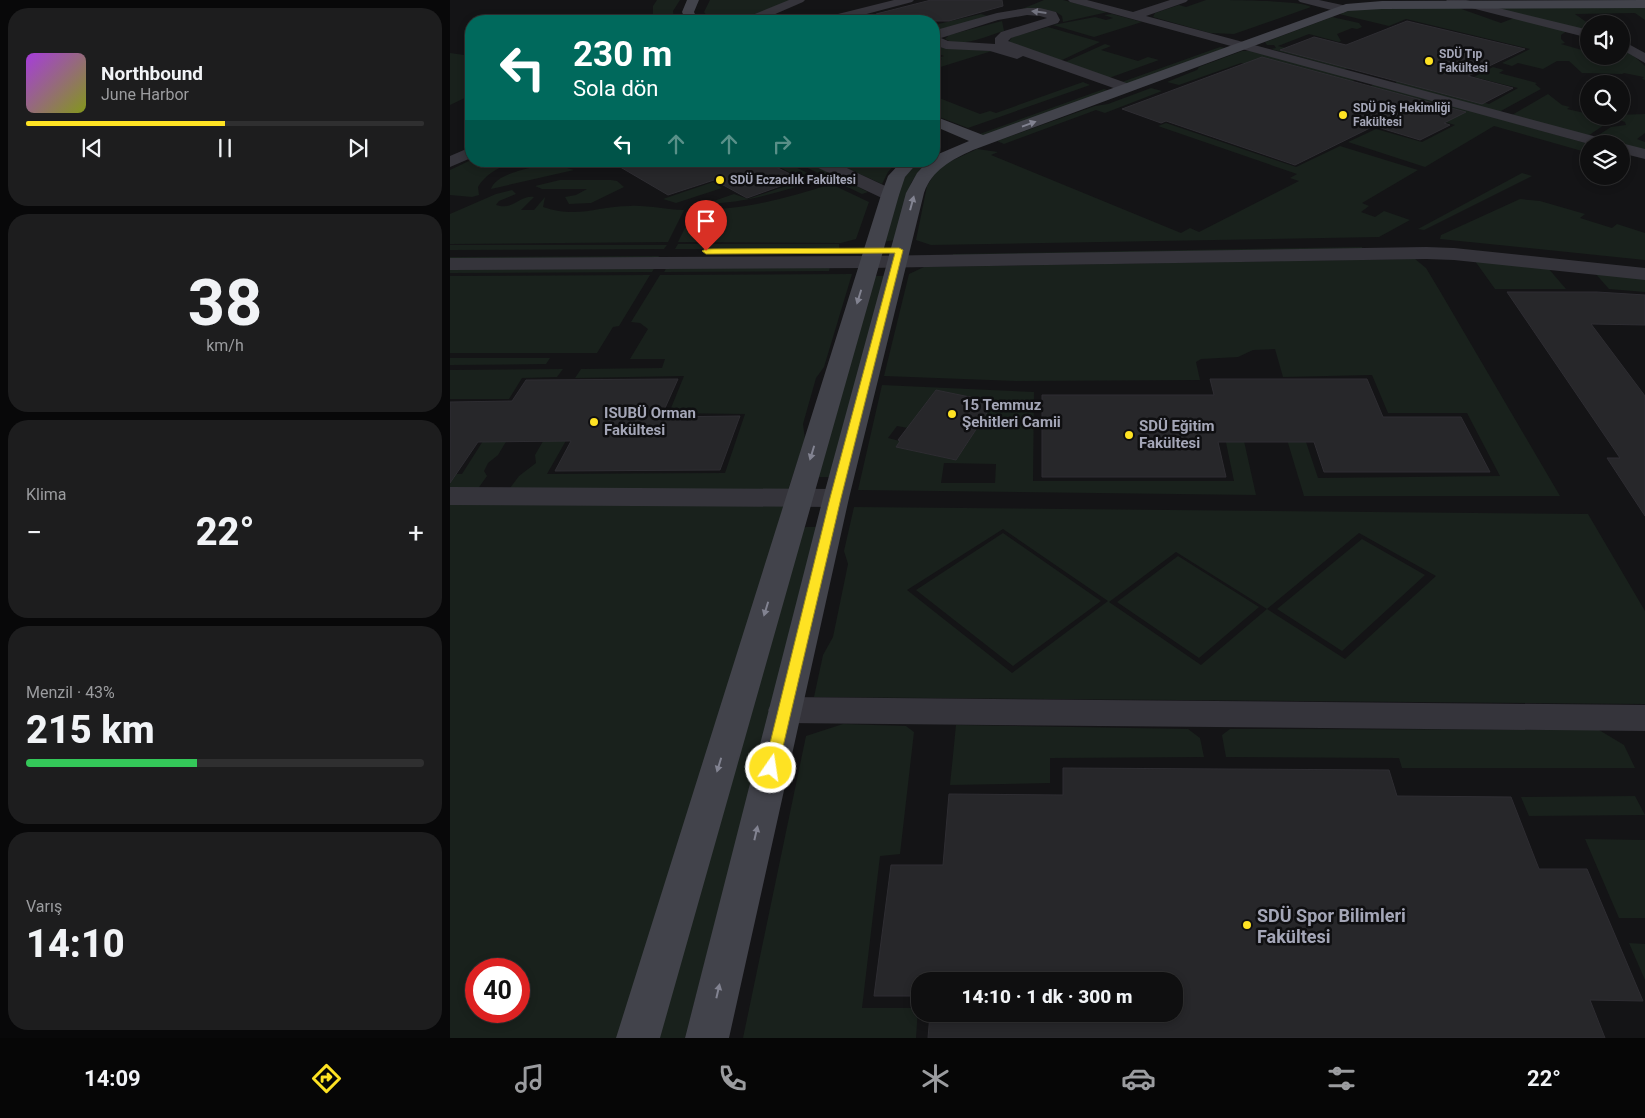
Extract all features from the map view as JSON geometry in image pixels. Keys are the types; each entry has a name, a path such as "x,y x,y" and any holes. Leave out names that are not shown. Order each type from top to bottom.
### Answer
{"street":[{"path":"689,15 688,12 694,0"},
{"path":"763,15 799,0"},
{"path":"849,15 908,0"},
{"path":"1074,0 1580,137"},
{"path":"1133,16 1182,0"},
{"path":"1304,0 1343,9"},
{"path":"940,160 974,140 1115,87 1226,41 1327,5 1362,0"},
{"path":"1468,2 1580,32"},
{"path":"940,44 950,46 994,44 1012,48 1115,87 1244,45 1343,9 1374,5 1468,2 1645,4"},
{"path":"940,34 1018,12 1041,12 1054,17 1054,20 1048,23 1006,35 994,44"},
{"path":"1630,48 1645,59"},
{"path":"940,132 974,140"},
{"path":"940,132 974,140"},
{"path":"1630,150 1645,154"},
{"path":"450,162 465,155"},
{"path":"831,167 890,195"},
{"path":"707,1038 836,498 885,256 890,195 897,176 905,167"},
{"path":"638,1038 799,498 885,256 920,178 932,167"},
{"path":"450,264 885,256 1417,242 1467,245 1645,264"},
{"path":"450,252 885,256 1426,253 1454,254 1645,274"},
{"path":"450,496 836,498"},
{"path":"785,710 1645,718"}],"shaded area":[{"path":"657,0 680,0 673,11 674,15 653,15 653,6"},
{"path":"710,0 792,0 756,15 706,15 704,12"},
{"path":"1044,0 1063,0 1108,12 1063,22 1062,16 1056,12 1022,9"},
{"path":"1206,0 1279,2 1311,7 1234,34 1210,33 1153,17 1155,13 1179,5 1186,7"},
{"path":"1453,6 1501,23 1514,18 1567,31 1561,35 1561,39 1565,43 1561,44 1580,49 1580,65 1630,65 1630,53 1645,66 1645,80 1642,79 1644,77 1624,73 1582,73 1569,61 1557,61 1543,69 1518,63 1512,66 1502,63 1530,49 1406,19 1389,26 1339,14 1350,10"},
{"path":"1488,6 1645,6 1645,20 1635,13 1575,14 1580,18 1580,30"},
{"path":"981,14 988,16 940,30 940,24"},
{"path":"1112,14 1142,22 1094,37 1053,25 1095,17 1106,20 1113,18 1104,15"},
{"path":"1332,17 1359,23 1362,27 1352,28 1337,34 1341,41 1339,42 1309,34 1278,46 1351,66 1374,69 1343,69 1271,49 1276,48 1274,45 1267,45 1265,42"},
{"path":"1002,21 1004,31 983,38 958,43 945,39 949,35"},
{"path":"1048,27 1100,42 1060,61 1009,42 1012,37"},
{"path":"1105,44 1111,46 1101,50 1138,61 1148,57 1159,60 1109,78 1065,62"},
{"path":"940,47 992,51 940,67 940,60 942,59 940,57 944,56 940,54"},
{"path":"1220,47 1225,48 1128,84 1122,82"},
{"path":"1242,51 1257,51 1357,79 1305,100 1319,85 1241,63 1179,85 1167,82 1197,70 1199,67"},
{"path":"450,53 465,55 465,98 450,105"},
{"path":"1493,67 1504,70 1499,73 1537,83 1535,84 1541,89 1499,112 1397,84 1390,72 1399,79 1489,104 1518,88 1474,77"},
{"path":"1083,82 1090,85 968,128 940,117 940,98 980,114 990,111 996,113"},
{"path":"1375,84 1580,141 1580,150 1494,126 1425,167 1348,142 1376,129 1422,142 1455,125 1363,98 1325,107"},
{"path":"1151,88 1162,91 1105,113 1096,110 1004,144 997,141 1095,106 1108,104"},
{"path":"1104,89 1109,91 983,137 977,135"},
{"path":"1548,94 1562,105 1570,107 1567,109 1580,112 1580,125 1604,125 1589,135 1584,135 1512,115"},
{"path":"1645,114 1645,133 1637,139 1645,142 1645,152 1630,148 1630,135 1599,135 1611,127 1630,125 1630,115"},
{"path":"1166,123 1296,167 1340,146 1418,170 1362,203 1369,206 1361,212 1375,217 1384,211 1410,220 1379,237 931,245 916,240 927,186 935,173 945,164 977,149 998,152 991,155 1181,233 1190,228 1199,232 1299,181 1290,178 1297,174 1158,126"},
{"path":"465,163 465,167 500,167 481,182 478,187 479,195 472,197 450,195 450,170"},
{"path":"532,167 564,167 574,170 491,189 494,183 500,179"},
{"path":"779,167 795,167 820,179 749,199 705,204 734,194 748,199 804,180"},
{"path":"806,167 819,167 868,192 862,194"},
{"path":"844,167 893,167 882,184"},
{"path":"914,167 924,167 911,183 895,240 882,242 904,176"},
{"path":"1522,173 1532,176 1424,230 1418,229"},
{"path":"560,180 611,180 617,181 624,187 591,203 569,204 565,197 576,195 587,189 542,189 535,186"},
{"path":"713,182 722,188 676,203 663,199"},
{"path":"831,184 869,202 856,239 841,243 678,242 694,210 764,203"},
{"path":"512,190 516,194 499,201 496,205 512,205 524,198 534,197 521,210 534,210 545,197 543,207 567,212 637,206 684,210 668,242 450,244 450,214 496,194"},
{"path":"1520,199 1540,201 1585,214 1580,218 1612,228 1617,224 1645,233 1645,260 1440,239 1441,235"},
{"path":"678,244 839,244 839,249 675,249"},
{"path":"450,245 667,245 664,249 450,250"},
{"path":"1362,247 1363,250 952,257 953,254"},
{"path":"659,256 658,258 450,259 450,257"},
{"path":"1415,259 1426,268 1560,496 1304,496 1285,433 1303,433 1318,478 1500,476 1467,413 1388,413 1372,375 1283,377 1275,349 1253,350 1238,357 1201,359 1196,362 1200,380 1016,381 884,376 909,274 924,267"},
{"path":"1475,261 1548,268 1566,289 1495,289"},
{"path":"655,267 652,272 450,273 450,268"},
{"path":"667,267 830,267 829,271 664,272"},
{"path":"1594,272 1645,278 1645,292 1609,289"},
{"path":"852,274 824,367 816,378 803,424 805,439 788,490 510,488 519,476 536,463 535,455 549,431 572,430 547,474 725,473 745,414 669,413 684,376 575,378 581,369 662,368 665,359 630,359 648,329 640,323 631,322 660,275"},
{"path":"650,275 619,326 613,327 597,353 450,353 450,276"},
{"path":"871,276 885,276 834,474 829,477 817,477"},
{"path":"450,358 550,358 546,364 450,365"},
{"path":"563,369 557,377 522,378 509,399 450,399 450,370"},
{"path":"882,385 1034,392 1033,481 1234,481 1224,433 1242,432 1256,495 858,490","holes":["936,390 994,402 956,460 896,447 900,441 888,438 897,426 908,428","944,463 996,464 995,483 941,483"]},
{"path":"490,430 513,430 498,455 488,463 484,471 487,476 477,490 450,490 450,474 462,474"},
{"path":"450,503 784,506 619,1038 450,1038"},
{"path":"854,507 1588,514 1645,611 1645,704 814,697 823,655 833,637 848,564 844,551","holes":["1003,529 1108,601 1012,673 907,590","1359,533 1436,576 1345,659 1267,609","1176,552 1267,609 1201,665 1109,602"]},
{"path":"806,527 819,527 685,1038 655,1038 800,530"},
{"path":"1003,533 1101,601 1013,666 916,590"},
{"path":"1362,539 1425,575 1342,651 1277,609"},
{"path":"1178,556 1259,607 1199,658 1117,602"},
{"path":"843,724 906,726 914,732 900,854 880,856 862,1008 911,1008 911,1022 917,1022 916,1038 743,1038 806,736"},
{"path":"956,725 1188,729 1200,738 1204,757 1050,758 1050,783 950,785"},
{"path":"1230,729 1599,730 1624,745 1635,768 1402,768 1399,758 1226,757 1222,735"},
{"path":"1635,796 1645,815 1529,816 1521,797"},
{"path":"1585,839 1645,840 1645,918 1619,918"},
{"path":"1629,943 1645,944 1645,980"}],"building":[{"path":"931,0 1002,0 1003,6 949,21 940,21 940,15 876,14"},
{"path":"1407,21 1525,49 1468,76 1513,88 1482,104 1280,50 1314,37 1346,45"},
{"name":"SDÜ Diş Hekimliği Fakültesi","path":"1262,57 1466,112 1444,123 1450,125 1420,140 1374,126 1295,165 1166,121 1161,123 1122,109"},
{"name":"SDÜ Eczacılık Fakültesi","path":"620,167 776,167 800,179 747,198 714,180 668,195"},
{"path":"1507,292 1597,292 1645,295 1645,325 1591,324 1645,396 1645,516 1607,458 1620,458"},
{"name":"ISUBÜ Orman Fakültesi","path":"678,379 661,417 740,416 720,470 555,471 571,441 478,442 450,483 450,402 512,401 526,380"},
{"name":"SDÜ Eğitim Fakültesi","path":"1210,379 1367,379 1383,417 1461,417 1490,472 1324,472 1314,442 1218,442 1226,477 1042,477 1042,395 1214,395"},
{"name":"15 Temmuz Şehitleri Camii","path":"936,390 994,402 956,460 896,447 900,441 898,440"},
{"name":"SDÜ Spor Bilimleri Fakültesi","path":"1063,768 1389,770 1397,796 1511,797 1539,869 1587,869 1643,1001 1590,1000 1605,1038 928,1038 929,1022 1183,1022 1183,972 911,972 911,996 874,996 891,865 943,865 949,794 1063,795"}],"place":[{"name":"SDÜ Tıp Fakültesi","path":"1429,61"},
{"name":"SDÜ Diş Hekimliği Fakültesi","path":"1343,115"},
{"name":"SDÜ Eczacılık Fakültesi","path":"720,180"},
{"name":"15 Temmuz Şehitleri Camii","path":"952,414"},
{"name":"ISUBÜ Orman Fakültesi","path":"594,422"},
{"name":"SDÜ Eğitim Fakültesi","path":"1129,435"},
{"name":"SDÜ Spor Bilimleri Fakültesi","path":"1247,925"}],"route":[{"path":"706,251 899,250 836,498 771,768"}]}
